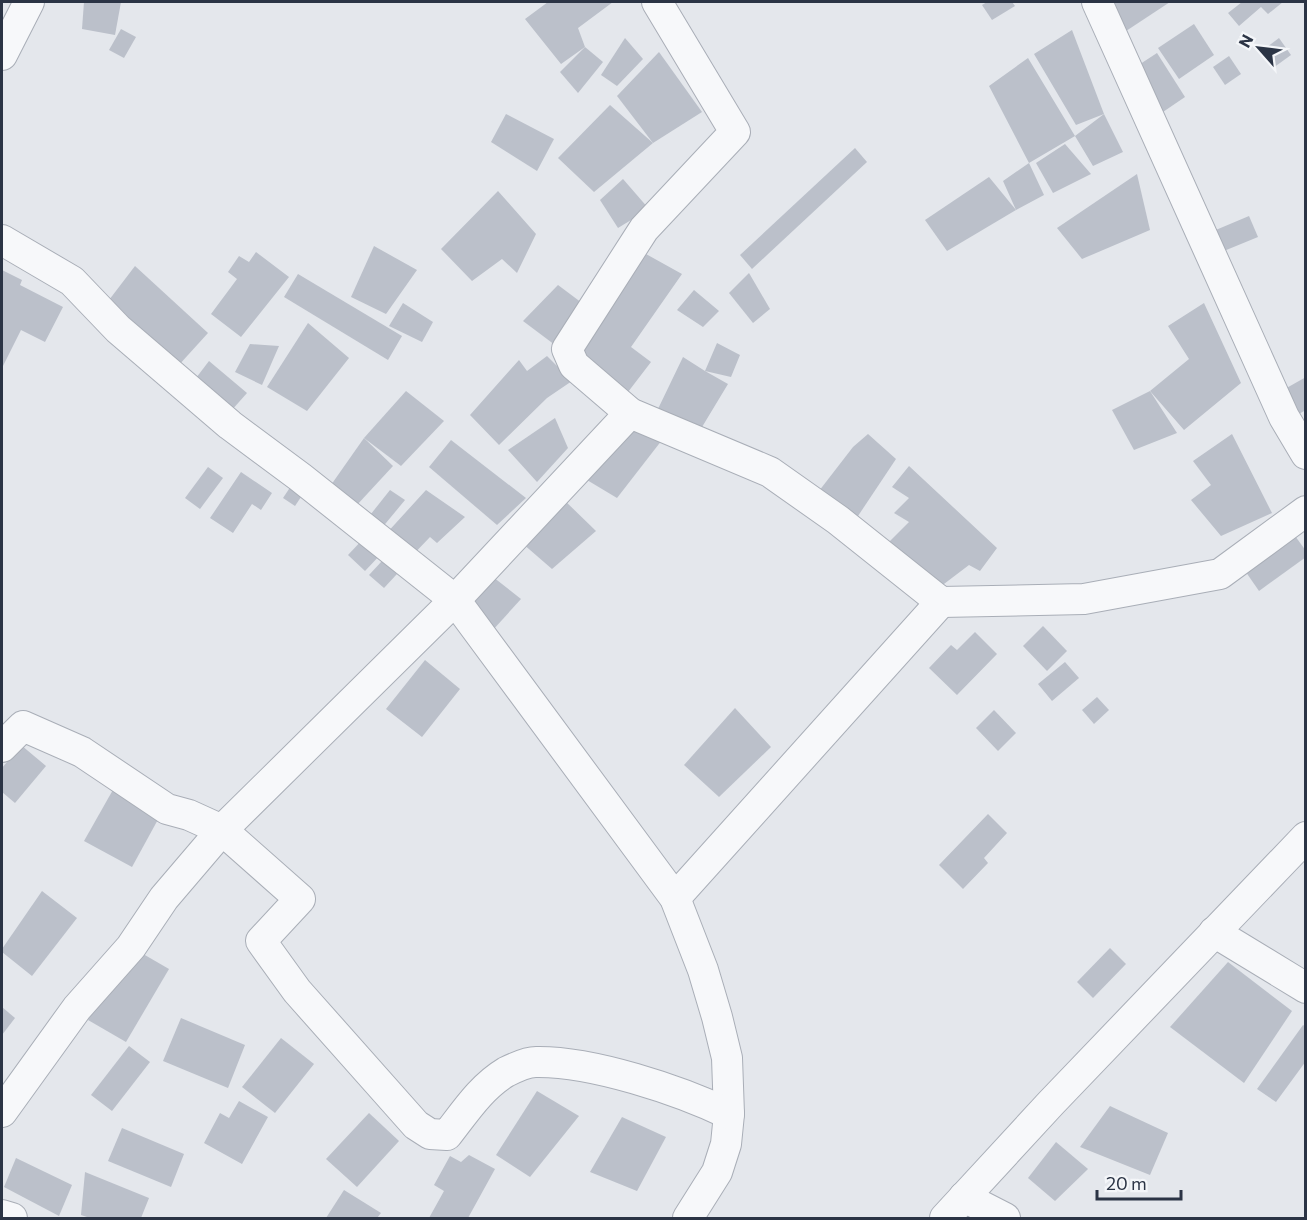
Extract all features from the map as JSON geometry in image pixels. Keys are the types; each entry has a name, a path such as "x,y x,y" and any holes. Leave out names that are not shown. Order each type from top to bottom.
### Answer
{"street":[{"path":"2,55 29,2"},
{"path":"657,2 735,132 644,228 567,349 574,365 630,414 770,472 838,520 941,602 1084,599 1220,573 1305,511"},
{"path":"1096,2 1284,417 1305,454"},
{"path":"2,240 72,281 118,329 221,417 455,600 675,898 703,970 727,1058 729,1114 726,1144 717,1172 688,1218"},
{"path":"2,1112 77,1008 130,946 164,898 222,830 455,600 630,414"},
{"path":"675,898 941,602"},
{"path":"2,747 23,726 82,752 167,808 222,830 300,899 261,941 297,991 416,1125 430,1134 447,1135 482,1090 507,1071 534,1062 572,1065 628,1077 704,1102 729,1114"},
{"path":"955,1208 1305,837"},
{"path":"1214,932 1305,988"},
{"path":"955,1208 1005,1218"},
{"path":"2,1215 12,1218"}],"building":[{"path":"84,2 121,2 115,35 82,29"},
{"path":"548,2 613,2 578,28 585,47 561,64 525,19"},
{"path":"987,2 1012,2 1015,6 992,20 982,5"},
{"path":"1106,2 1170,2 1120,35"},
{"path":"1242,2 1283,2 1268,14 1261,7 1239,26 1228,13"},
{"path":"1194,24 1214,55 1179,79 1158,48"},
{"path":"121,29 136,37 124,58 109,50"},
{"path":"1072,30 1104,114 1076,125 1034,54"},
{"path":"625,38 643,59 617,86 601,75"},
{"path":"1279,38 1291,55 1273,68 1260,52"},
{"path":"585,47 603,62 578,93 560,72"},
{"path":"659,52 702,112 653,143 617,96"},
{"path":"1157,53 1185,97 1160,114 1131,70"},
{"path":"1229,56 1241,74 1225,85 1213,67"},
{"path":"1028,58 1075,136 1029,163 989,86"},
{"path":"610,105 653,143 594,192 558,158"},
{"path":"506,114 554,139 537,171 491,142"},
{"path":"1104,114 1123,152 1093,166 1075,136"},
{"path":"1065,144 1091,174 1053,193 1036,163"},
{"path":"855,148 867,162 752,269 740,255"},
{"path":"1029,163 1044,195 1016,210 1003,181"},
{"path":"1137,174 1150,230 1082,259 1057,228"},
{"path":"989,177 1016,210 947,251 925,220"},
{"path":"623,179 649,209 618,228 600,200"},
{"path":"498,191 536,234 517,273 502,259 472,281 441,249"},
{"path":"1249,216 1258,237 1219,253 1211,232"},
{"path":"374,246 417,270 386,314 351,297"},
{"path":"256,252 289,277 241,337 211,314 237,279 228,272 239,256 249,262"},
{"path":"646,254 682,274 631,347 651,362 628,392 581,352"},
{"path":"135,266 208,333 178,366 106,304"},
{"path":"2,270 22,280 20,285 63,307 45,342 21,330 2,368"},
{"path":"749,273 770,309 753,323 729,293"},
{"path":"298,274 402,336 388,360 284,297"},
{"path":"558,285 586,306 555,345 523,321"},
{"path":"694,290 719,311 703,327 677,310"},
{"path":"403,303 433,322 422,342 389,326"},
{"path":"1204,303 1241,383 1184,430 1150,391 1189,359 1168,326"},
{"path":"308,323 349,358 307,411 267,387"},
{"path":"717,343 740,355 731,377 705,371"},
{"path":"250,344 279,346 262,385 235,372"},
{"path":"547,356 572,381 547,398 499,445 470,415 519,360 527,371"},
{"path":"683,357 728,384 699,432 657,411"},
{"path":"209,361 247,393 231,411 193,382"},
{"path":"1306,377 1306,410 1297,415 1283,390"},
{"path":"406,391 444,421 401,466 364,438"},
{"path":"1150,391 1177,433 1134,450 1112,410"},
{"path":"555,418 568,448 537,482 508,450"},
{"path":"634,425 662,440 617,498 587,480"},
{"path":"868,434 896,459 858,516 819,491 853,447"},
{"path":"1232,434 1272,513 1221,536 1191,500 1211,485 1193,461"},
{"path":"364,438 393,466 356,506 331,485"},
{"path":"451,440 526,498 497,525 429,467"},
{"path":"909,466 997,548 980,571 969,565 940,587 885,546 909,522 894,513 909,498 892,487"},
{"path":"208,467 223,478 200,509 185,498"},
{"path":"241,472 272,493 261,510 252,504 233,533 210,518"},
{"path":"291,486 303,494 295,506 283,498"},
{"path":"390,490 405,500 381,529 367,519"},
{"path":"426,490 465,517 437,543 430,537 407,561 385,535"},
{"path":"561,497 596,531 552,569 522,543"},
{"path":"1290,529 1306,551 1306,557 1259,591 1241,565"},
{"path":"365,537 382,553 365,571 348,555"},
{"path":"382,561 397,574 384,588 369,575"},
{"path":"493,577 521,599 492,631 469,604"},
{"path":"1043,626 1067,651 1047,671 1023,646"},
{"path":"975,632 997,654 957,695 929,668 951,645 957,650"},
{"path":"425,660 460,689 422,737 386,709"},
{"path":"1065,662 1079,678 1052,701 1038,684"},
{"path":"1097,697 1109,710 1094,724 1082,710"},
{"path":"735,708 771,747 719,797 684,765"},
{"path":"994,710 1016,733 998,751 976,728"},
{"path":"21,745 46,766 15,803 2,792 2,768"},
{"path":"114,788 161,814 132,867 84,841"},
{"path":"988,814 1007,833 984,858 988,863 963,889 939,865"},
{"path":"42,891 77,918 32,976 2,952 2,949"},
{"path":"131,947 169,969 126,1042 88,1020"},
{"path":"1110,948 1126,964 1093,998 1077,982"},
{"path":"1228,962 1292,1011 1244,1083 1170,1027"},
{"path":"2,1007 15,1018 2,1035"},
{"path":"181,1018 245,1045 228,1088 163,1061"},
{"path":"1303,1025 1306,1027 1306,1061 1276,1102 1257,1089"},
{"path":"281,1038 314,1064 275,1113 242,1087"},
{"path":"129,1046 150,1062 112,1111 91,1095"},
{"path":"537,1091 579,1116 530,1177 496,1155"},
{"path":"239,1101 268,1117 242,1164 204,1143 220,1113 229,1118"},
{"path":"1110,1106 1168,1133 1150,1175 1080,1147"},
{"path":"369,1113 399,1141 357,1187 326,1159"},
{"path":"622,1117 666,1137 637,1191 590,1172"},
{"path":"122,1128 184,1154 171,1187 108,1161"},
{"path":"1056,1142 1088,1169 1055,1201 1028,1178"},
{"path":"469,1155 495,1169 468,1218 429,1218 444,1191 434,1185 450,1156 461,1162"},
{"path":"16,1158 72,1185 59,1216 4,1187"},
{"path":"85,1172 149,1198 141,1218 90,1218 81,1215"},
{"path":"344,1190 381,1213 377,1218 326,1218"}]}
